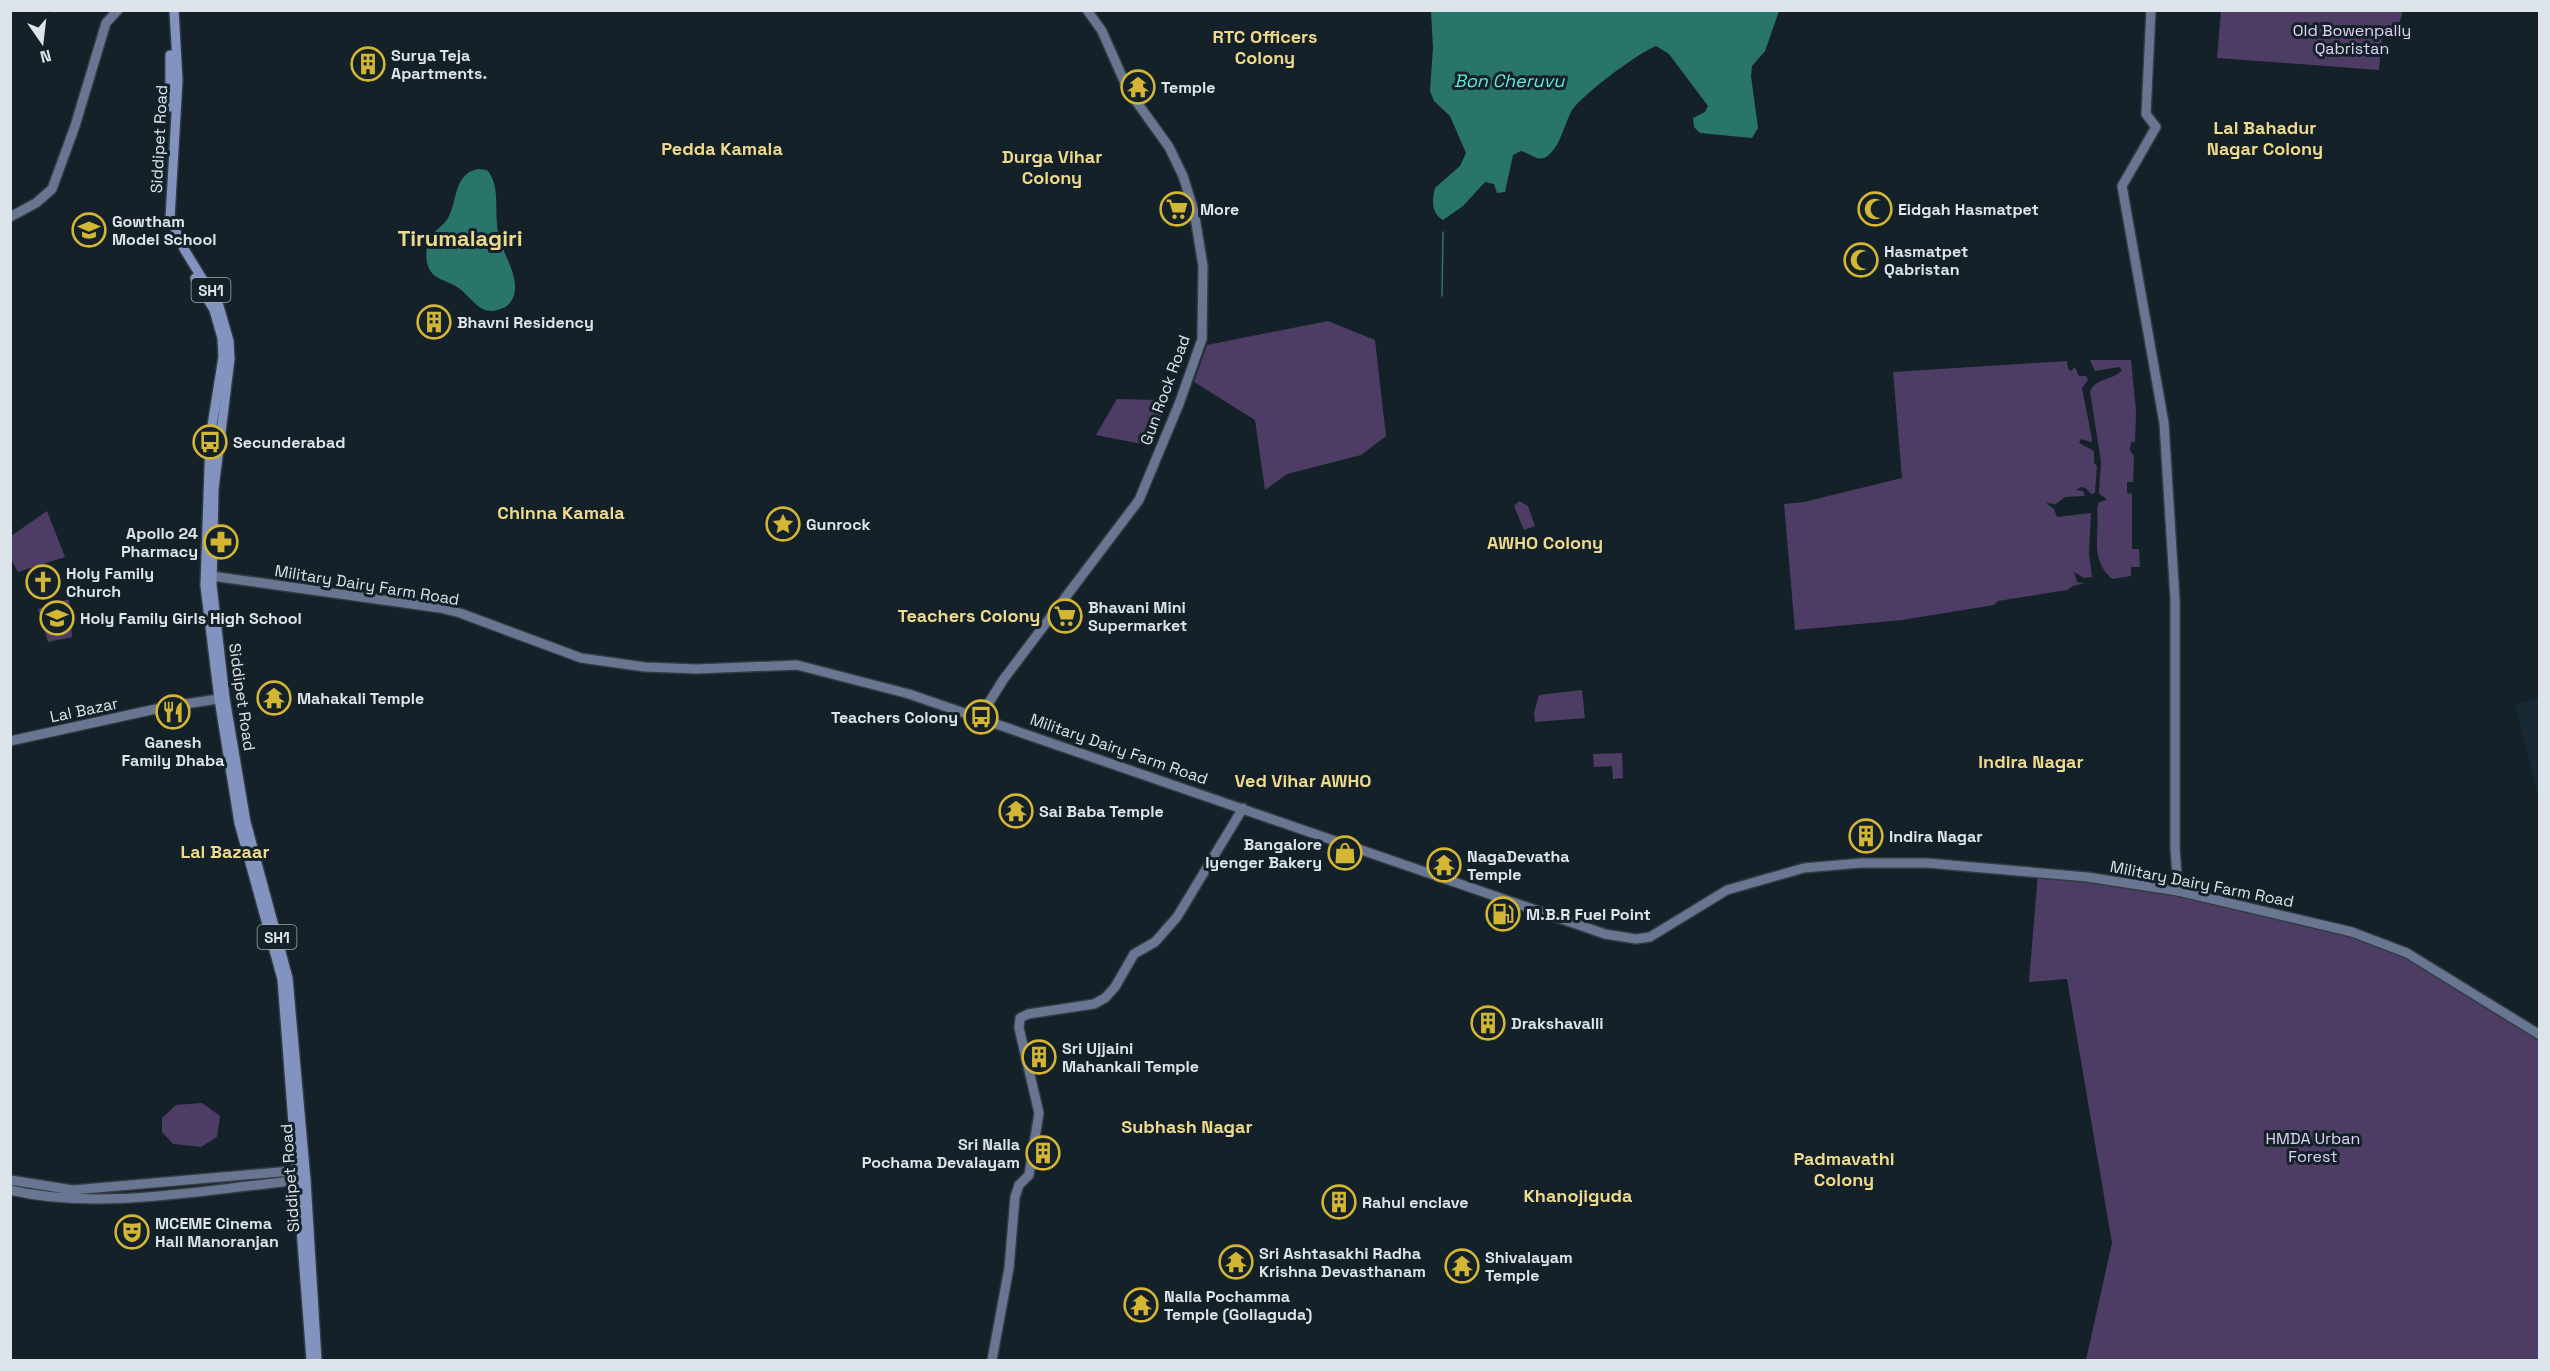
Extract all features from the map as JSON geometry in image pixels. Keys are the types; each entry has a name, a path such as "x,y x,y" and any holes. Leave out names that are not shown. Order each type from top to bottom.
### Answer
{"main road":[{"path":"10,217 36,203 51,189 75,126 104,28 109,17 118,10"},
{"path":"104,28 127,10"},
{"name":"Siddipet Road","path":"168,10 171,78 165,220 175,247 214,310 222,338 221,375 210,438 209,575 222,696 246,822 288,978 317,1360"},
{"name":"Siddipet Road","path":"174,10 178,80 170,218 184,249 224,316 229,341 230,359 214,489 209,575"},
{"name":"Gun Rock Road","path":"980,717 1003,680 1138,500 1179,404 1202,339 1203,266 1194,211 1183,176 1169,147 1128,90 1102,31 1088,10"},
{"path":"2151,10 2146,114 2156,127 2122,186 2164,423 2175,599 2175,847 2178,891"},
{"name":"Military Dairy Farm Road","path":"209,575 440,608 460,613 581,658 602,662 698,669 787,664 807,666 909,694 980,717 1605,934 1636,939 1659,933 1727,890 1804,868 1861,863 1957,864 2087,877 2178,891 2331,927 2400,950 2540,1035"},
{"name":"Lal Bazar","path":"10,741 222,696"},
{"path":"992,1360 1009,1268 1015,1197 1019,1185 1029,1175 1039,1113 1019,1028 1020,1018 1028,1014 1094,1004 1105,998 1115,987 1134,954 1155,942 1178,916 1243,808"},
{"path":"10,1179 73,1190 226,1177 302,1175"},
{"path":"10,1190 60,1198 185,1191 302,1175"},
{"name":"Siddipet Road","path":"302,1175 311,1360"},
{"path":"226,1177 227,1187"},
{"path":"184,1180 185,1191"}],"shaded area":[{"path":"2540,698 2539,799 2515,705"}],"green space":[{"name":"Old Bowenpally Qabristan","path":"2221,10 2403,11 2395,36 2382,37 2379,70 2217,58"},
{"path":"1328,321 1375,340 1386,436 1361,455 1287,474 1265,490 1255,420 1194,382 1207,345"},
{"path":"2090,360 2131,360 2136,411 2135,442 2131,442 2130,450 2134,456 2133,482 2127,482 2127,493 2132,494 2132,549 2139,549 2140,567 2131,567 2131,576 2112,579 2100,563 2098,555 2097,509 2099,502 2107,500 2099,493 2101,461 2090,392 2092,387 2100,381 2122,370 2119,367 2095,371"},
{"path":"2067,361 2068,369 2071,371 2075,367 2079,376 2086,376 2088,380 2082,388 2092,439 2091,442 2081,439 2079,443 2094,451 2094,463 2097,466 2095,493 2091,494 2086,488 2081,487 2076,490 2083,491 2085,496 2065,497 2056,504 2046,503 2054,509 2057,517 2091,513 2089,553 2092,577 2084,578 2074,572 2077,582 2085,583 2067,590 1998,601 1994,605 1902,620 1795,630 1784,504 1804,502 1902,478 1893,372"},
{"path":"1117,399 1157,400 1162,415 1147,445 1096,435"},
{"path":"1519,501 1528,506 1535,526 1524,530 1514,506"},
{"path":"47,511 65,557 18,572 11,559 11,536"},
{"path":"69,599 72,637 48,642 38,609"},
{"path":"1582,690 1585,718 1535,722 1534,713 1539,695"},
{"path":"1622,753 1623,778 1613,779 1612,766 1594,767 1593,754"},
{"name":"HMDA Urban Forest","path":"2038,872 2085,878 2306,920 2401,951 2539,1034 2539,1360 2086,1360 2112,1243 2067,979 2029,982"},
{"path":"202,1103 220,1116 217,1137 201,1147 173,1144 162,1132 162,1118 176,1105"}],"water":[{"name":"Bon Cheruvu","path":"1431,10 1779,11 1765,51 1752,66 1751,76 1758,128 1752,138 1700,133 1694,127 1693,118 1705,112 1708,106 1669,54 1656,46 1610,76 1576,105 1555,148 1546,157 1537,158 1521,151 1513,155 1505,192 1497,193 1494,184 1485,182 1463,206 1443,220 1436,214 1433,206 1435,188 1460,166 1466,153 1450,116 1434,101 1430,91 1433,48"},
{"path":"478,169 487,170 494,183 498,232 515,282 512,300 506,307 495,311 483,309 463,291 433,274 428,266 426,252 428,239 448,218 460,182 464,176"}],"waterway":[{"path":"1442,296 1443,232"}],"place":[{"name":"Surya Teja Apartments.","path":"368,64"},
{"name":"Temple","path":"1138,87"},
{"name":"More","path":"1177,209"},
{"name":"Eidgah Hasmatpet","path":"1875,209"},
{"name":"Gowtham Model School","path":"89,230"},
{"name":"Hasmatpet Qabristan","path":"1861,260"},
{"name":"Bhavni Residency","path":"434,322"},
{"name":"Secunderabad","path":"210,442"},
{"name":"Gunrock","path":"783,524"},
{"name":"Apollo 24 Pharmacy","path":"221,542"},
{"name":"Holy Family Church","path":"43,582"},
{"name":"Bhavani Mini Supermarket","path":"1065,616"},
{"name":"Holy Family Girls High School","path":"57,618"},
{"name":"Mahakali Temple","path":"274,698"},
{"name":"Ganesh Family Dhaba","path":"173,712"},
{"name":"Teachers Colony","path":"981,717"},
{"name":"Sai Baba Temple","path":"1016,811"},
{"name":"Indira Nagar","path":"1866,836"},
{"name":"Bangalore Iyenger Bakery","path":"1345,853"},
{"name":"NagaDevatha Temple","path":"1444,865"},
{"name":"M.B.R Fuel Point","path":"1503,914"},
{"name":"Drakshavalli","path":"1488,1023"},
{"name":"Sri Ujjaini Mahankali Temple","path":"1039,1057"},
{"name":"Sri Nalla Pochama Devalayam","path":"1043,1153"},
{"name":"Rahul enclave","path":"1339,1202"},
{"name":"MCEME Cinema Hall Manoranjan","path":"132,1232"},
{"name":"Sri Ashtasakhi Radha Krishna Devasthanam","path":"1236,1262"},
{"name":"Shivalayam Temple","path":"1462,1266"},
{"name":"Nalla Pochamma Temple (Gollaguda)","path":"1141,1305"}],"district":[{"name":"RTC Officers Colony","path":"1265,46"},
{"name":"Lal Bahadur Nagar Colony","path":"2265,137"},
{"name":"Pedda Kamala","path":"722,148"},
{"name":"Durga Vihar Colony","path":"1052,166"},
{"name":"Tirumalagiri","path":"460,238"},
{"name":"Chinna Kamala","path":"561,512"},
{"name":"AWHO Colony","path":"1545,542"},
{"name":"Teachers Colony","path":"969,615"},
{"name":"Indira Nagar","path":"2031,761"},
{"name":"Ved Vihar AWHO","path":"1303,780"},
{"name":"Lal Bazaar","path":"225,851"},
{"name":"Subhash Nagar","path":"1187,1126"},
{"name":"Padmavathi Colony","path":"1844,1168"},
{"name":"Khanojiguda","path":"1578,1195"}]}
